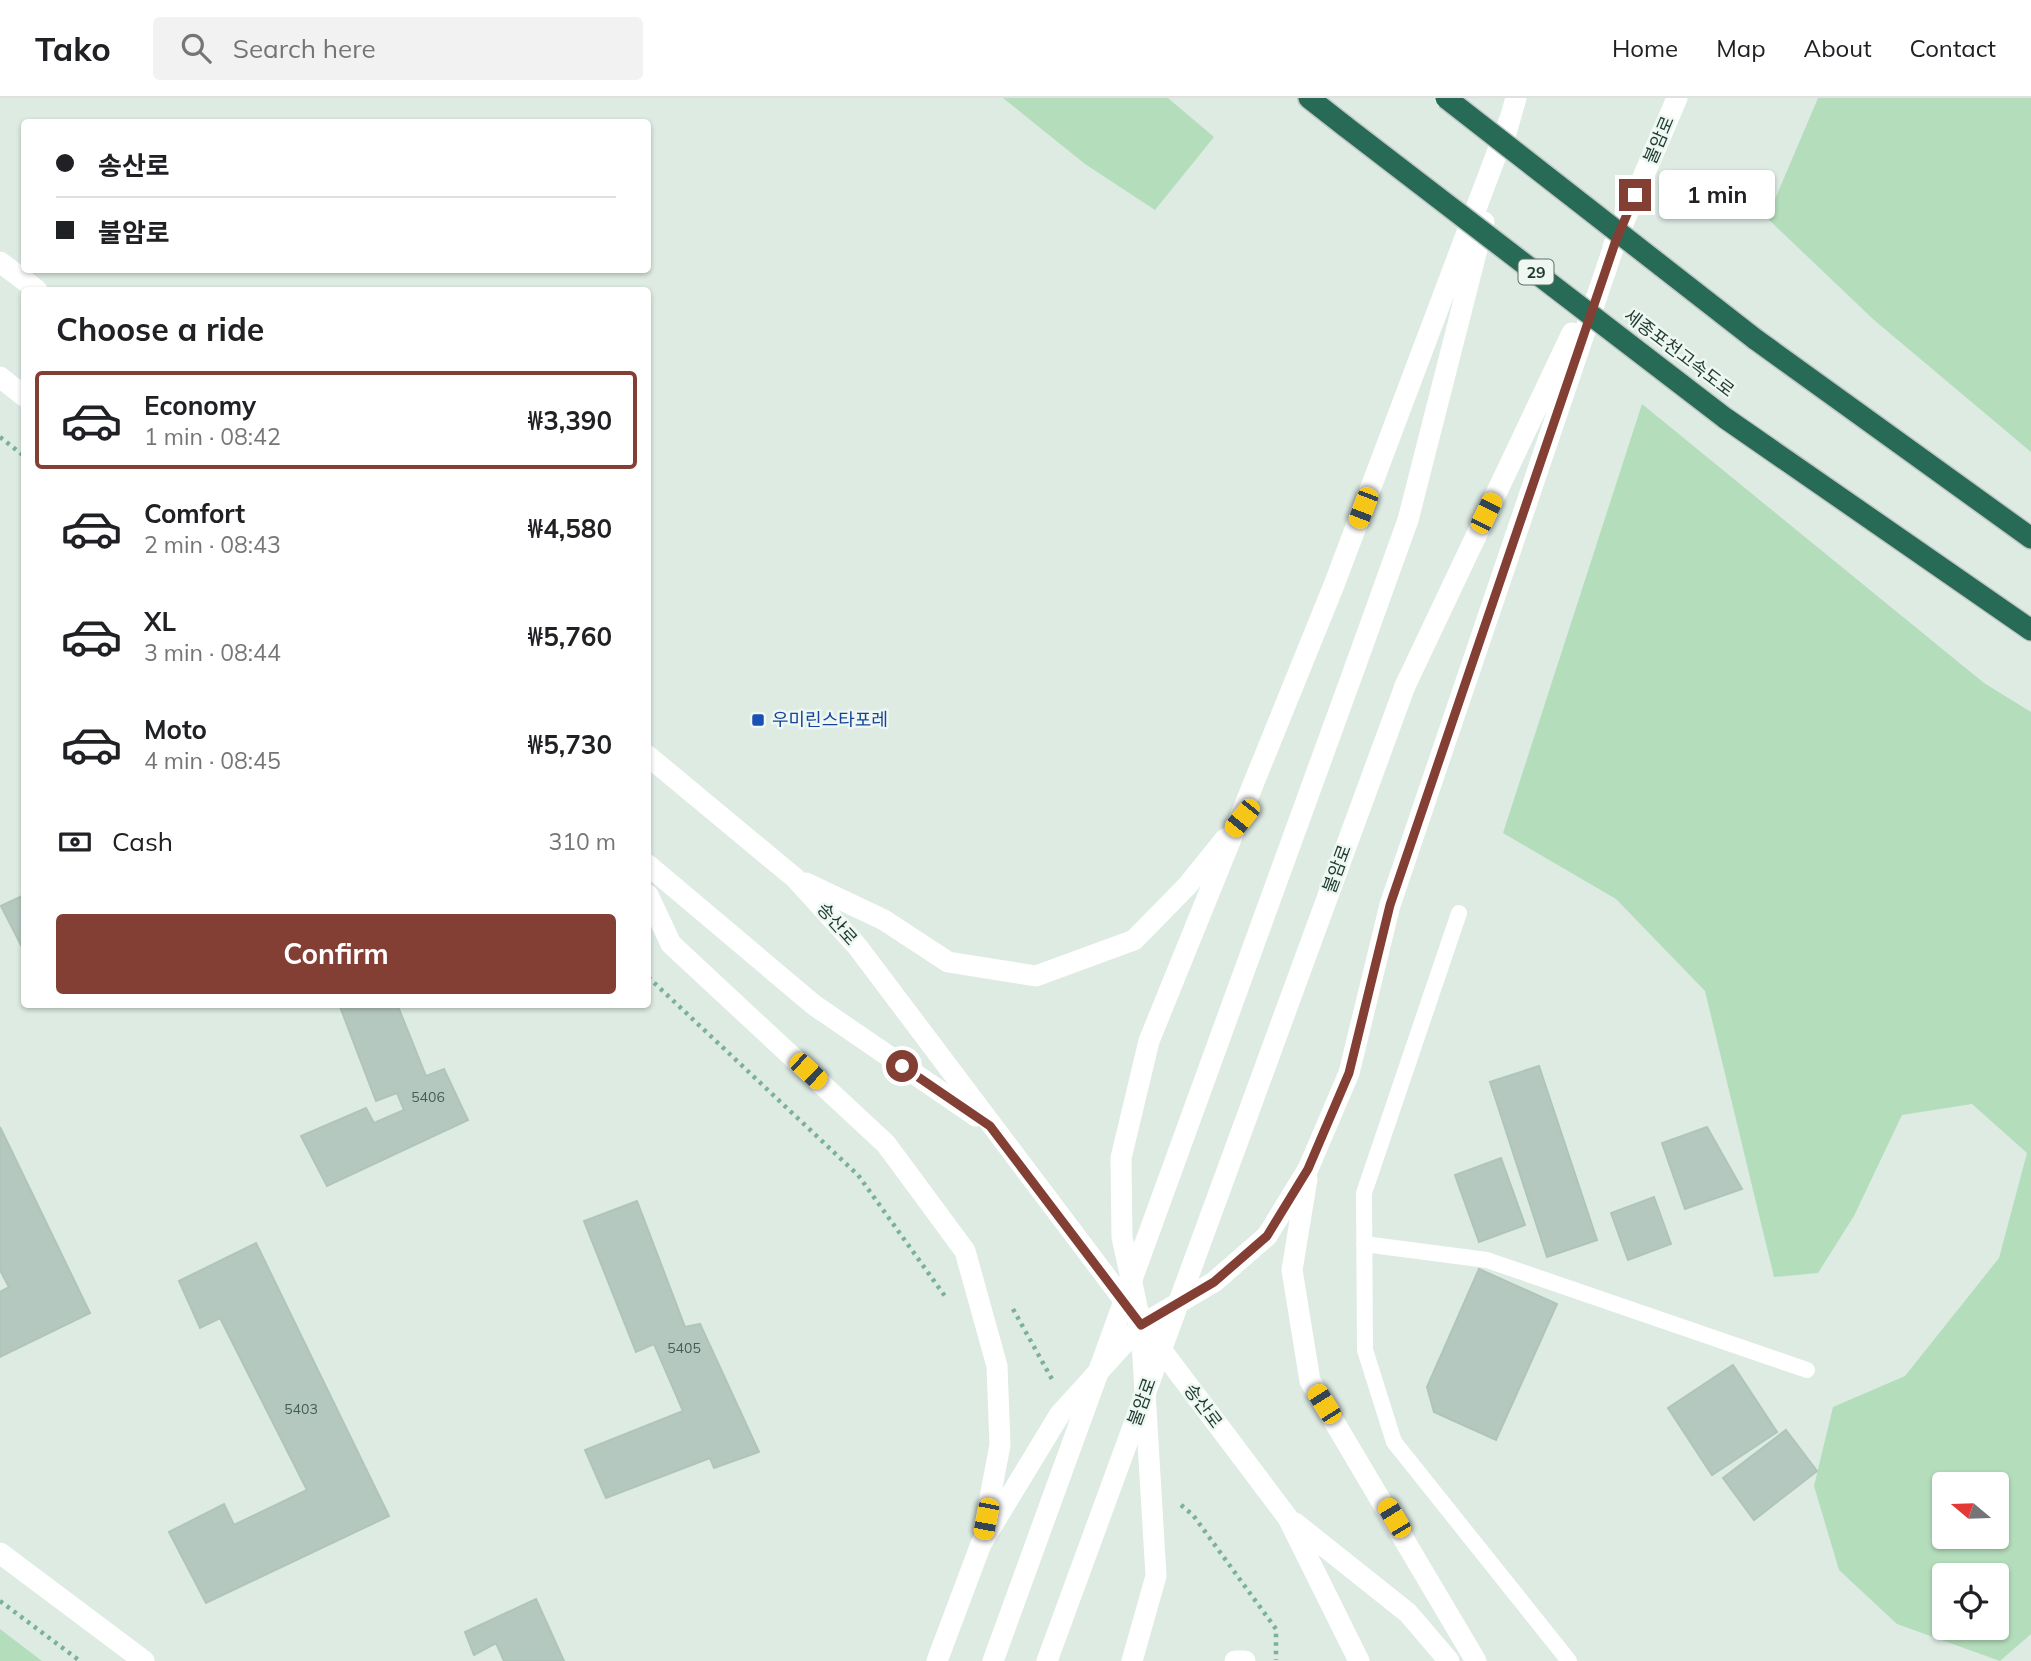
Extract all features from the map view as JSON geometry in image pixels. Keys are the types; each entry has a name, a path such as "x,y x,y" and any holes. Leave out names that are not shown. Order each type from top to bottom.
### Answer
{"highway":[{"name":"세종포천고속도로","path":"1310,98 1725,418 2031,631"},
{"path":"1447,98 1755,339 2031,538"}],"street":[{"path":"993,1661 1408,520 1516,98"},
{"name":"불암로","path":"1047,1661 1405,686 1615,243 1677,98"},
{"path":"1132,1661 1156,1577 1141,1325 1122,1237 1121,1158 1149,1041 1242,818 1334,585 1509,121"},
{"path":"937,1661 954,1609 981,1544 1060,1414 1141,1325 1214,1282 1267,1236 1308,1169 1349,1073 1390,905 1615,243"},
{"path":"0,262 33,287"},
{"path":"0,377 21,394"},
{"name":"송산로","path":"651,758 795,878 857,946 1288,1518 1359,1661"},
{"path":"795,878 884,920 948,962 1036,976 1134,940 1187,886 1242,818"},
{"name":"송산로","path":"651,867 814,1006 990,1126"},
{"path":"651,901 671,944 886,1144 965,1251 997,1366 1000,1445 981,1544"},
{"path":"1308,1169 1292,1270 1310,1381 1476,1661"},
{"name":"송산로","path":"1288,1518 1408,1613 1449,1661"},
{"path":"0,1553 144,1661"},
{"path":"1235,1661 1245,1661"}],"lane":[{"path":"1459,913 1364,1193 1365,1350 1394,1442 1569,1661"},
{"path":"1364,1244 1488,1260 1807,1370"}],"path":[{"path":"0,437 21,454"},
{"path":"0,1601 80,1661"}],"green space":[{"path":"1003,98 1168,98 1214,137 1155,210 1085,164"},
{"path":"1818,98 2031,98 2031,452 1874,320 1767,218"},
{"path":"1642,404 1984,683 2031,712 2031,1634 2000,1661 1942,1640 2009,1640 2009,1563 1932,1563 1932,1637 1897,1624 1839,1570 1814,1486 1833,1407 1905,1376 1999,1258 2027,1153 1972,1104 1902,1115 1854,1216 1818,1273 1774,1277 1705,991 1616,899 1503,833"},
{"path":"0,1629 42,1661 0,1661"}],"building":[{"path":"21,896 21,945 1,906"},
{"path":"341,1008 399,1008 426,1076 444,1069 468,1120 327,1186 301,1136 366,1108 374,1123 404,1110 397,1093 376,1101"},
{"path":"1539,1066 1597,1240 1547,1257 1490,1082"},
{"path":"0,1127 90,1313 0,1357 0,1292 9,1287 0,1270"},
{"path":"1707,1127 1742,1189 1685,1209 1662,1143"},
{"path":"1501,1158 1525,1225 1479,1242 1455,1175"},
{"path":"1654,1197 1671,1244 1628,1260 1611,1213"},
{"path":"637,1201 685,1327 700,1324 759,1452 714,1468 710,1458 606,1498 585,1450 683,1411 654,1344 636,1352 584,1221"},
{"path":"256,1243 389,1516 206,1603 169,1532 224,1504 234,1525 307,1490 220,1318 200,1328 179,1281"},
{"path":"1479,1269 1557,1304 1496,1440 1434,1412 1427,1387"},
{"path":"1733,1365 1777,1432 1712,1475 1668,1408"},
{"path":"1786,1430 1817,1471 1754,1520 1723,1478"},
{"path":"536,1599 564,1661 504,1661 496,1643 474,1655 465,1632"}],"place":[{"name":"우미린스타포레","path":"758,720"}],"route":[{"path":"902,1066 990,1126 1141,1325 1214,1282 1267,1236 1308,1169 1349,1073 1390,905 1615,243 1635,195"}]}
